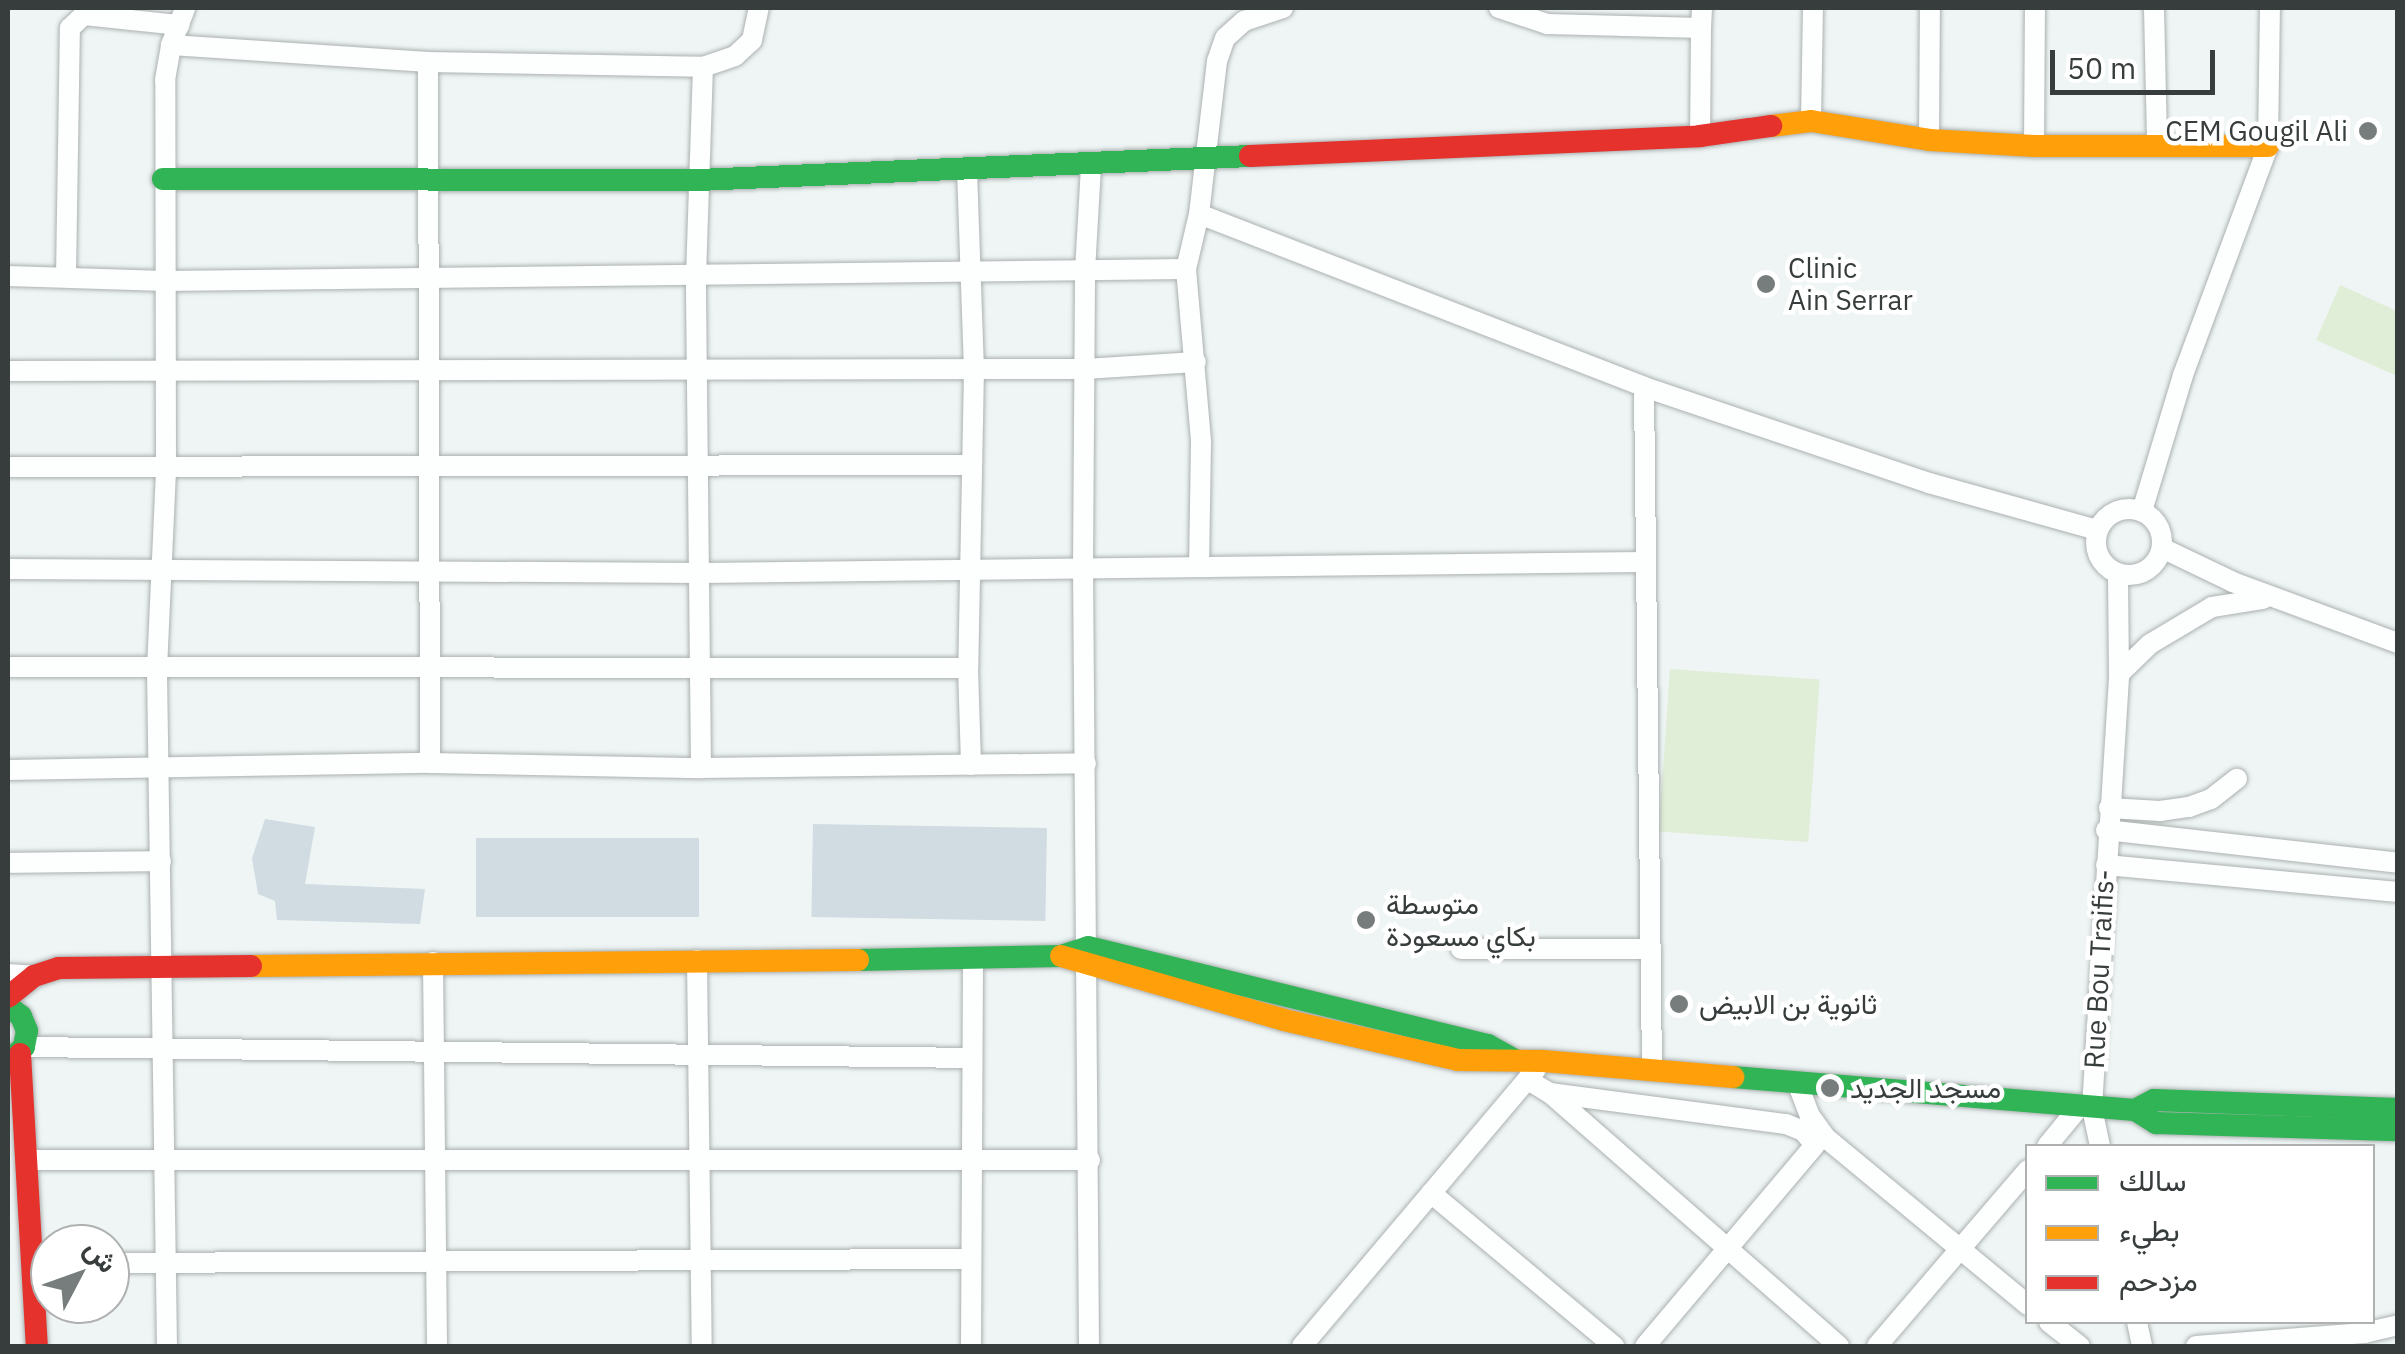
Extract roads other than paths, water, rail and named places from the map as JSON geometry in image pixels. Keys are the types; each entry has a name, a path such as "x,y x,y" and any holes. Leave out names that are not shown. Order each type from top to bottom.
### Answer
{"street":[{"path":"66,277 70,28 84,15 102,14 428,62 703,68 735,56 752,40 758,8"},
{"path":"1199,566 1196,362 1186,269 1199,214 1216,62 1225,38 1244,21 1282,8"},
{"path":"1499,8 1548,24 1701,18 1700,136"},
{"path":"1812,121 1813,8"},
{"path":"1929,140 1930,8"},
{"path":"2034,8 2034,146"},
{"path":"2154,8 2158,145"},
{"path":"2142,511 2184,375 2268,146 2270,8"},
{"path":"167,1346 157,669 166,467 165,80 178,26"},
{"path":"428,62 430,763"},
{"path":"701,768 701,466 696,276 703,68"},
{"path":"164,179 699,180 1091,166 1207,157 1700,136 1812,121 1929,140 2034,146 2268,146"},
{"path":"1089,1346 1083,566 1091,166"},
{"path":"967,170 974,369 968,668 971,765"},
{"path":"1199,214 1644,387 1928,483 2097,530"},
{"path":"8,276 165,281 1186,269"},
{"path":"8,371 696,372 1085,369 1196,362"},
{"path":"1644,387 1652,1070"},
{"path":"8,467 971,465"},
{"path":"2131,508 2142,511 2158,526 2162,548 2151,568 2141,574 2118,574 2096,552 2097,530 2110,514 2131,508"},
{"path":"2162,548 2274,598 2398,643"},
{"path":"8,569 702,574 1083,566 1645,562"},
{"name":"Rue Bou Traifis-","path":"2099,1144 2086,1107 2119,674 2118,574"},
{"path":"2119,674 2150,644 2212,607 2274,598"},
{"path":"8,667 968,668"},
{"path":"8,770 430,763 701,768 1086,763"},
{"path":"2109,808 2160,811 2189,807 2210,799 2237,779"},
{"path":"2106,830 2398,862"},
{"path":"8,863 162,861"},
{"path":"2106,864 2398,892"},
{"path":"1462,949 1648,949"},
{"path":"8,997 34,976 59,968 1088,957 1458,1060 1486,1064 1512,1059 1535,1070 1652,1070 2135,1110 2156,1123 2398,1130"},
{"path":"972,1346 968,1258 973,959"},
{"path":"697,960 702,1346"},
{"path":"432,962 439,1260 437,1346"},
{"path":"8,974 34,976"},
{"path":"8,1006 25,1023 17,1054 37,1224"},
{"path":"17,1054 162,1048 972,1058"},
{"path":"1535,1070 1550,1093 1839,1346"},
{"path":"1302,1346 1535,1070"},
{"path":"1798,1084 1810,1116 1826,1138 2025,1303"},
{"path":"1550,1093 1786,1124 1813,1140 1815,1150 1646,1346"},
{"path":"2135,1110 2154,1100 2398,1109"},
{"path":"2049,1144 2086,1107"},
{"path":"29,1160 1090,1160"},
{"path":"1876,1346 2025,1173"},
{"path":"1431,1193 1614,1346"},
{"path":"130,1263 968,1258"},
{"path":"2051,1324 2080,1346"},
{"path":"2196,1346 2364,1332 2398,1325"}],"place":[{"name":"CEM Gougil Ali","path":"2368,131"},
{"name":"Clinic Ain Serrar","path":"1766,284"},
{"name":"متوسطة بكاي مسعودة","path":"1366,920"},
{"name":"ثانوية بن الابيض","path":"1679,1004"},
{"name":"مسجد الجديد","path":"1830,1088"}]}
